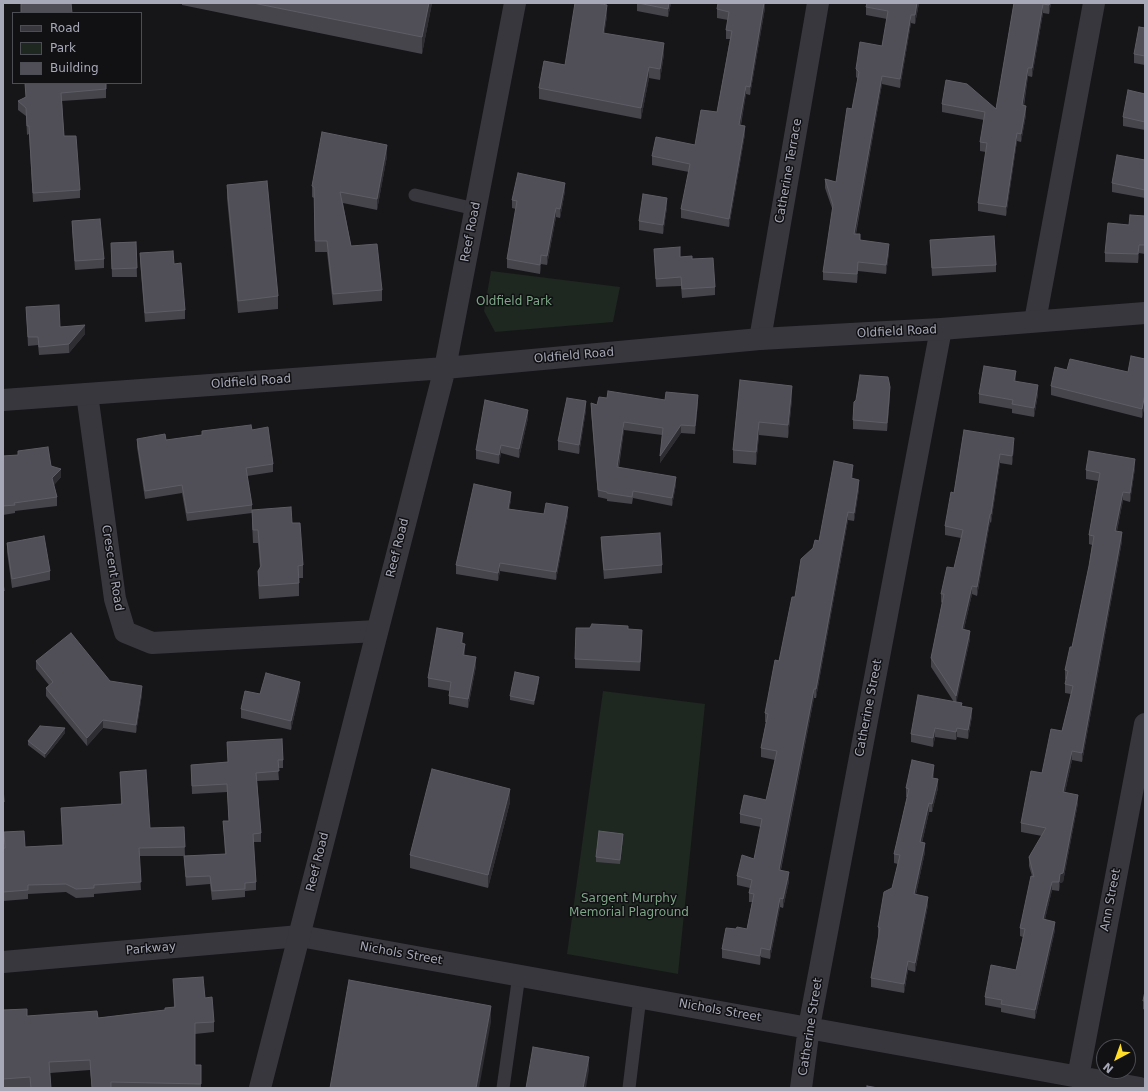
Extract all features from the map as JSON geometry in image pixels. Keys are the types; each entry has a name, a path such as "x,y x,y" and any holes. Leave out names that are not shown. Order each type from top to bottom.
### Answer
{"street":[{"name":"Reef Road","path":"260,1088 444,368 515,3"},
{"name":"Catherine Terrace","path":"760,339 818,3"},
{"path":"1035,321 1094,3"},
{"name":"Oldfield Road","path":"3,400 444,368 760,339 941,329 1145,314"},
{"name":"Catherine Street","path":"801,1088 809,1027 941,329"},
{"name":"Crescent Road","path":"87,394 115,599 125,632 152,643 377,631"},
{"name":"Ann Street","path":"1078,1076 1145,724"},
{"name":"Nichols Street","path":"300,936 1140,1088"},
{"name":"Parkway","path":"3,962 300,936"}],"lane":[{"path":"415,195 475,209"},
{"path":"503,1088 519,975"},
{"path":"629,1088 640,997"}],"green space":[{"name":"Oldfield Park","path":"491,271 620,287 613,322 495,332 484,311"},
{"name":"Sargent Murphy Memorial Plaground","path":"603,691 705,704 678,974 567,954"}],"building":[{"path":"21,3 71,3 72,12 21,12"},
{"path":"253,3 429,3 422,37"},
{"path":"575,3 597,3 607,5 603,33 664,43 660,69 649,67 641,108 539,88 544,61 565,65"},
{"path":"638,3 669,3 668,9"},
{"path":"718,3 764,3 750,87 746,86 739,125 745,126 729,219 681,209 690,164 652,156 656,137 695,145 701,110 717,112 732,31 726,30 729,12 717,9"},
{"path":"867,3 917,3 915,15 911,15 900,79 882,76 854,234 860,234 860,240 889,244 886,265 858,262 857,274 823,272 833,205 825,179 836,182 847,108 852,109 859,72 856,69 860,42 882,46 888,11 866,7"},
{"path":"1014,3 1050,3 1049,5 1043,4 1032,68 1028,68 1022,105 1026,106 1021,134 1017,133 1006,207 978,203 987,143 980,142 985,112 942,104 946,80 967,84 996,109"},
{"path":"1139,27 1145,28 1145,56 1134,54"},
{"path":"25,84 106,84 106,89 61,93 64,136 76,136 80,190 33,193 29,126 27,126 26,108 18,101 26,97"},
{"path":"1128,90 1145,94 1145,122 1123,117"},
{"path":"322,132 387,145 377,199 340,192 351,246 377,244 382,290 333,294 327,241 315,241 314,187 312,186"},
{"path":"1117,155 1145,160 1145,190 1112,183"},
{"path":"518,173 565,183 560,209 556,208 547,256 541,255 540,265 507,259 517,201 512,200"},
{"path":"267,181 278,296 238,301 227,185"},
{"path":"643,194 667,198 663,225 639,221"},
{"path":"1130,215 1145,216 1145,245 1139,245 1138,254 1105,253 1108,223 1129,225"},
{"path":"100,219 104,259 75,261 72,221"},
{"path":"994,236 996,265 932,268 930,240"},
{"path":"136,242 137,268 112,269 111,243"},
{"path":"680,247 680,257 692,256 692,259 713,258 715,287 682,289 681,277 656,279 654,249"},
{"path":"173,251 174,264 181,263 185,310 145,313 140,253"},
{"path":"59,305 60,327 85,325 69,344 39,347 38,337 28,337 26,307"},
{"path":"1131,356 1145,359 1145,394 1142,409 1051,386 1055,367 1067,370 1070,359 1128,372"},
{"path":"984,366 1016,371 1014,381 1038,385 1034,408 1012,404 1013,400 979,394"},
{"path":"860,375 888,377 890,387 887,423 853,420 854,402 856,400"},
{"path":"740,380 792,386 788,425 759,422 756,452 733,450"},
{"path":"608,391 665,400 666,392 698,395 695,426 681,425 660,456 663,428 624,422 617,467 676,477 672,498 633,491 632,497 598,490 591,403 597,405 599,397 607,398"},
{"path":"567,398 586,401 579,445 558,441"},
{"path":"485,400 528,410 519,449 501,445 499,455 476,450"},
{"path":"251,425 252,430 268,427 273,464 246,468 252,505 187,513 182,485 145,491 137,439 165,434 166,440 202,435 202,431"},
{"path":"964,430 1014,438 1012,456 1000,454 991,514 977,587 972,586 962,629 970,631 956,696 931,658 944,594 941,594 947,567 954,568 963,530 945,526 951,492 954,493"},
{"path":"48,447 51,466 61,469 52,478 57,497 3,506 3,456 18,455 18,451"},
{"path":"1089,451 1135,459 1130,493 1123,492 1115,531 1122,532 1082,753 1072,751 1063,792 1078,795 1063,873 1060,874 1059,882 1052,882 1043,919 1055,922 1035,1010 1001,1004 1002,1000 985,997 991,965 1016,970 1025,929 1020,928 1031,876 1034,877 1029,857 1046,828 1021,823 1031,771 1042,773 1051,729 1062,731 1073,686 1065,684 1068,671 1065,670 1070,647 1072,647 1089,566 1094,536 1089,535 1100,473 1086,470"},
{"path":"834,461 853,465 851,478 859,480 854,513 848,512 816,689 814,689 779,870 789,872 783,899 780,898 770,950 761,948 760,956 722,949 726,928 736,929 737,927 747,929 754,894 749,893 752,880 737,876 742,855 754,859 762,819 740,814 744,795 766,800 777,751 761,748 768,714 765,713 775,660 779,661 792,597 795,597 801,559 813,548 815,540 819,541"},
{"path":"474,484 511,492 508,509 544,514 546,503 568,507 556,572 500,563 498,573 456,565"},
{"path":"291,507 292,523 300,523 303,565 298,566 299,583 259,586 258,571 261,566 258,530 253,530 252,510"},
{"path":"660,533 662,565 604,570 601,537"},
{"path":"44,536 50,571 12,579 7,543"},
{"path":"592,624 628,626 628,629 642,630 640,662 575,659 576,628 590,628"},
{"path":"437,628 463,633 461,643 465,644 463,655 476,657 468,699 449,696 451,682 428,678"},
{"path":"71,633 110,681 142,686 136,725 103,720 87,738 46,688 53,682 36,661"},
{"path":"515,672 539,677 534,701 510,696"},
{"path":"266,673 300,682 291,721 241,709 245,691 260,694"},
{"path":"918,695 962,703 961,706 972,708 968,730 957,728 956,732 935,728 933,738 911,734"},
{"path":"40,726 65,728 45,754 28,741"},
{"path":"282,739 283,760 278,760 279,771 256,773 261,833 253,834 256,882 245,883 245,889 212,891 210,876 186,877 184,856 226,854 223,821 229,821 227,784 192,786 191,765 228,762 227,742"},
{"path":"912,760 934,765 932,778 938,779 932,804 929,803 920,842 925,843 914,894 928,897 915,963 908,961 904,984 871,978 880,928 878,927 884,892 892,888 900,855 894,854 909,789 906,788"},
{"path":"432,769 510,789 488,875 410,855"},
{"path":"146,770 150,828 184,827 185,847 139,848 141,882 94,885 94,888 76,889 66,884 28,885 28,890 3,892 3,848 5,848 4,832 24,831 25,847 63,845 61,808 122,804 120,772"},
{"path":"599,831 623,834 620,860 596,857"},
{"path":"203,977 205,998 212,997 214,1022 195,1023 195,1065 201,1065 201,1084 111,1082 111,1088 92,1088 90,1060 49,1062 51,1088 31,1088 30,1077 3,1079 3,1010 27,1009 27,1016 97,1011 98,1018 165,1010 165,1008 175,1007 173,979"},
{"path":"349,980 491,1006 476,1088 330,1088"},
{"path":"533,1047 589,1057 583,1088 526,1088"},
{"path":"867,1086 878,1088 867,1088"}]}
